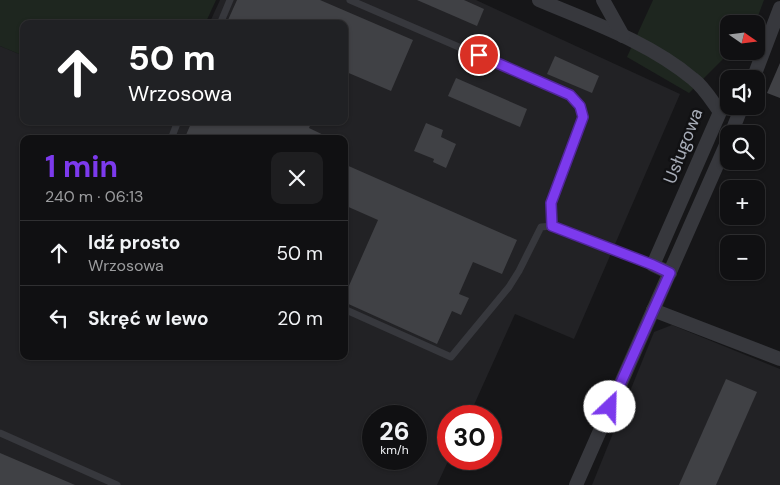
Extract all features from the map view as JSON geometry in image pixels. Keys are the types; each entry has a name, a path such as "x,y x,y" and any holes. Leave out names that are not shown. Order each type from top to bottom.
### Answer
{"street":[{"name":"Usługowa","path":"539,0 623,36 666,59 695,80 720,112 653,265"},
{"path":"603,0 623,36"},
{"path":"756,70 780,8"},
{"path":"576,485 720,159"},
{"path":"653,265 670,273"},
{"path":"654,310 780,360"}],"lane":[{"path":"222,20 230,0"},
{"path":"350,0 570,95 580,106 583,117 551,203 552,226"},
{"path":"348,311 451,357 514,279 541,227 552,226 653,265"},
{"path":"0,433 117,485"}],"shaded area":[{"path":"0,0 216,0 207,20 20,20 20,54 0,46"},
{"path":"220,0 476,0 680,94 574,339 515,314 474,405 437,405 437,470 444,470 437,485 0,485 0,46 20,54 20,125 348,125 348,20 211,20"},
{"path":"653,0 764,0 758,15 720,15 720,60 722,60 689,93 627,57"},
{"path":"672,325 780,369 780,485 592,485 654,332"}],"building":[{"path":"237,0 320,0 413,40 391,91 348,73 348,20 228,20"},
{"path":"417,0 464,0 484,9 477,26"},
{"path":"555,56 599,76 592,93 547,74"},
{"path":"780,63 780,98 767,93"},
{"path":"456,78 527,109 520,127 448,96"},
{"path":"426,123 443,130 441,137 456,144 446,168 433,162 434,159 414,151"},
{"path":"190,125 310,125 309,128 324,135 186,135"},
{"path":"348,166 517,240 502,274 473,262 459,294 469,298 461,315 452,311 437,344 348,304 348,288 378,220 348,207"},
{"path":"726,379 757,392 716,485 679,485"},
{"path":"0,453 75,485 0,485"}],"route":[{"path":"479,55 570,95 580,106 583,117 551,203 552,226 670,273 610,407"}]}
